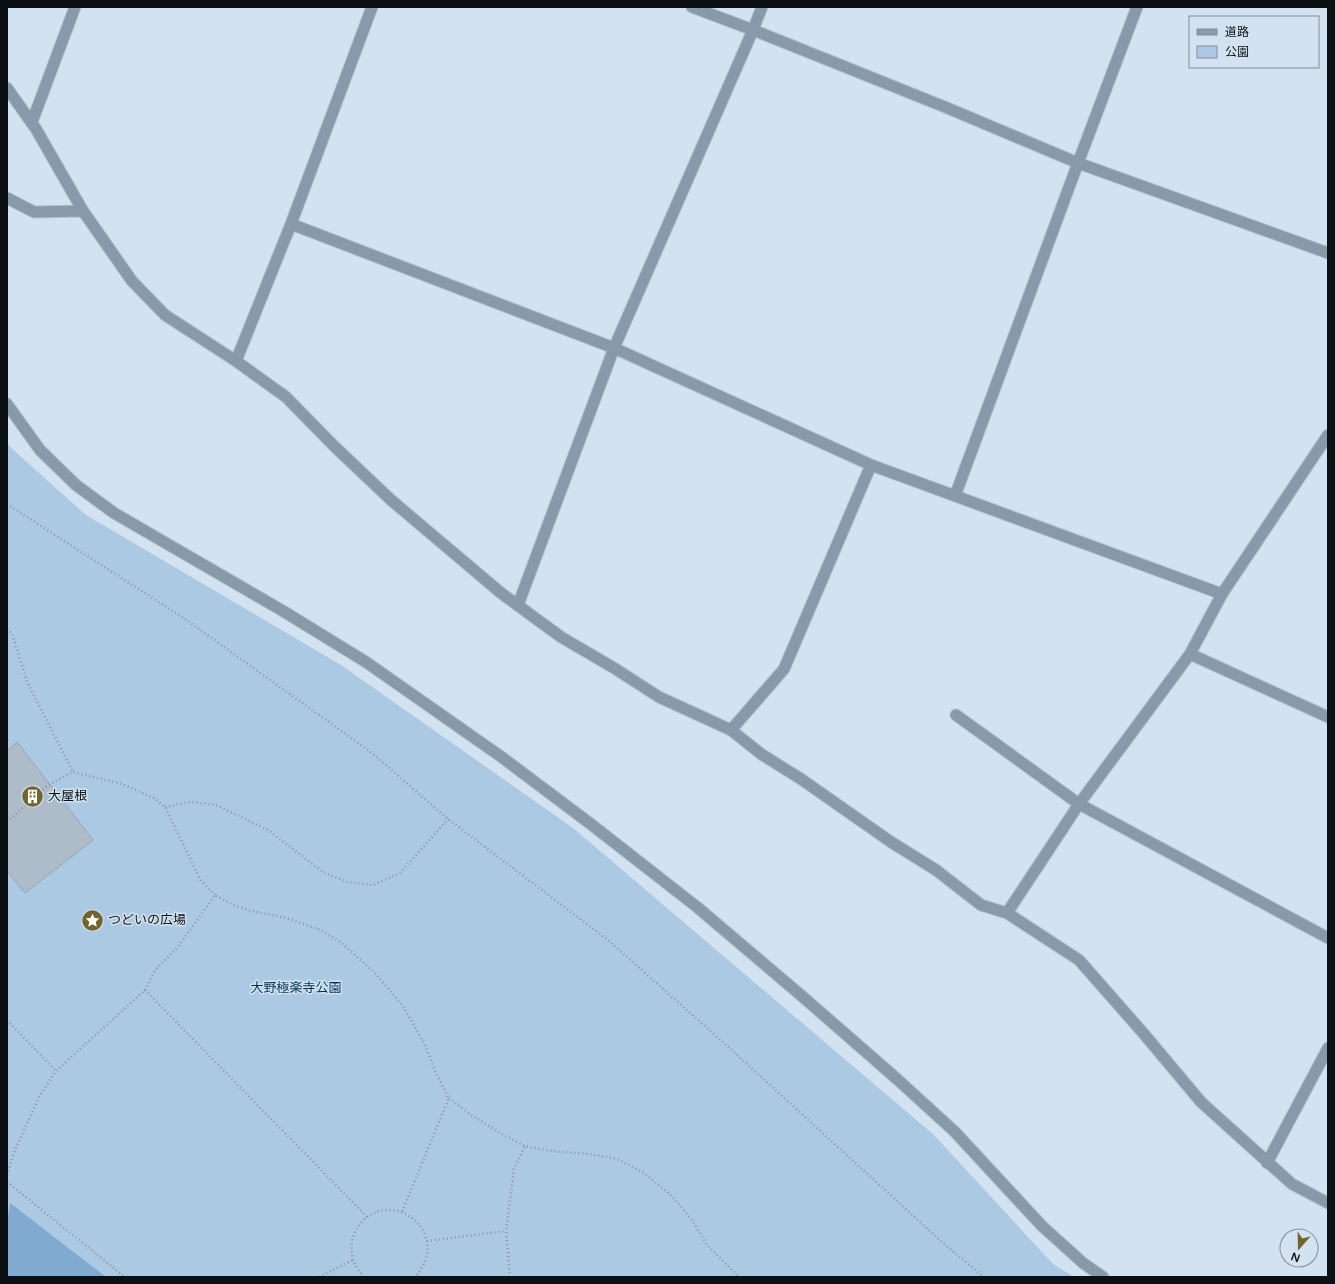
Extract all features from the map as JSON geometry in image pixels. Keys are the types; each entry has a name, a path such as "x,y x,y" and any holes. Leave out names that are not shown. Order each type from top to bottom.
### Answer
{"street":[{"path":"32,122 75,7"},
{"path":"236,361 291,224 372,7"},
{"path":"692,7 945,107 1078,163 1328,254"},
{"path":"518,605 614,348 762,7"},
{"path":"955,496 1137,7"},
{"path":"7,88 32,122 84,211 132,282 165,316 236,361 286,397 334,446 391,500 500,593 561,637 614,668 659,697 731,730 762,754 801,778 890,842 936,870 982,905 1007,913 1079,960 1201,1102 1292,1184 1328,1203"},
{"path":"7,198 34,212 84,211"},
{"path":"291,224 614,348 871,465 1222,594"},
{"path":"7,404 40,450 76,485 114,513 283,610 366,662 503,758 592,825 697,908 803,996 897,1079 955,1132 1042,1226 1083,1263 1103,1277"},
{"path":"1007,913 1079,804 1190,654 1222,594 1328,435"},
{"path":"731,730 784,669 871,465"},
{"path":"1190,654 1328,717"},
{"path":"956,715 1079,804 1328,938"},
{"path":"1267,1163 1328,1048"}],"path":[{"path":"7,504 185,620 372,753 448,819 608,940 725,1044 943,1243 984,1277"},
{"path":"7,629 12,633 27,682 73,772"},
{"path":"7,822 48,785 73,772 122,784 154,798 165,807 201,881 215,895 231,904 248,910 286,918 318,929 339,941 375,973 404,1006 436,1073 450,1098 471,1115 525,1146 551,1151 590,1154 617,1159 644,1173 672,1196 692,1220 707,1245 739,1277"},
{"path":"165,807 190,802 216,805 268,830 323,872 347,882 373,885 400,873 448,819"},
{"path":"7,1175 15,1150 39,1097 56,1071 145,990 156,970 178,947 215,895"},
{"path":"145,990 367,1217"},
{"path":"7,1020 56,1071"},
{"path":"402,1212 450,1098"},
{"path":"510,1277 506,1231 514,1169 525,1146"},
{"path":"7,1182 125,1277"},
{"path":"364,1277 358,1270 353,1260 351,1248 353,1236 359,1225 367,1217 378,1212 390,1210 402,1212 411,1217 418,1223 424,1232 428,1251 426,1261 421,1271 415,1277"},
{"path":"427,1241 506,1231"},
{"path":"319,1277 353,1260"}],"green space":[{"name":"大野極楽寺公園","path":"7,443 86,515 341,665 573,828 934,1135 1053,1264 1074,1277 7,1277"}],"shaded area":[{"path":"10,1203 106,1277 7,1277 7,1223"}],"building":[{"name":"大屋根","path":"17,742 93,840 25,893 7,871 7,751"}],"place":[{"name":"大屋根","path":"33,796"},
{"name":"つどいの広場","path":"92,920"}]}
